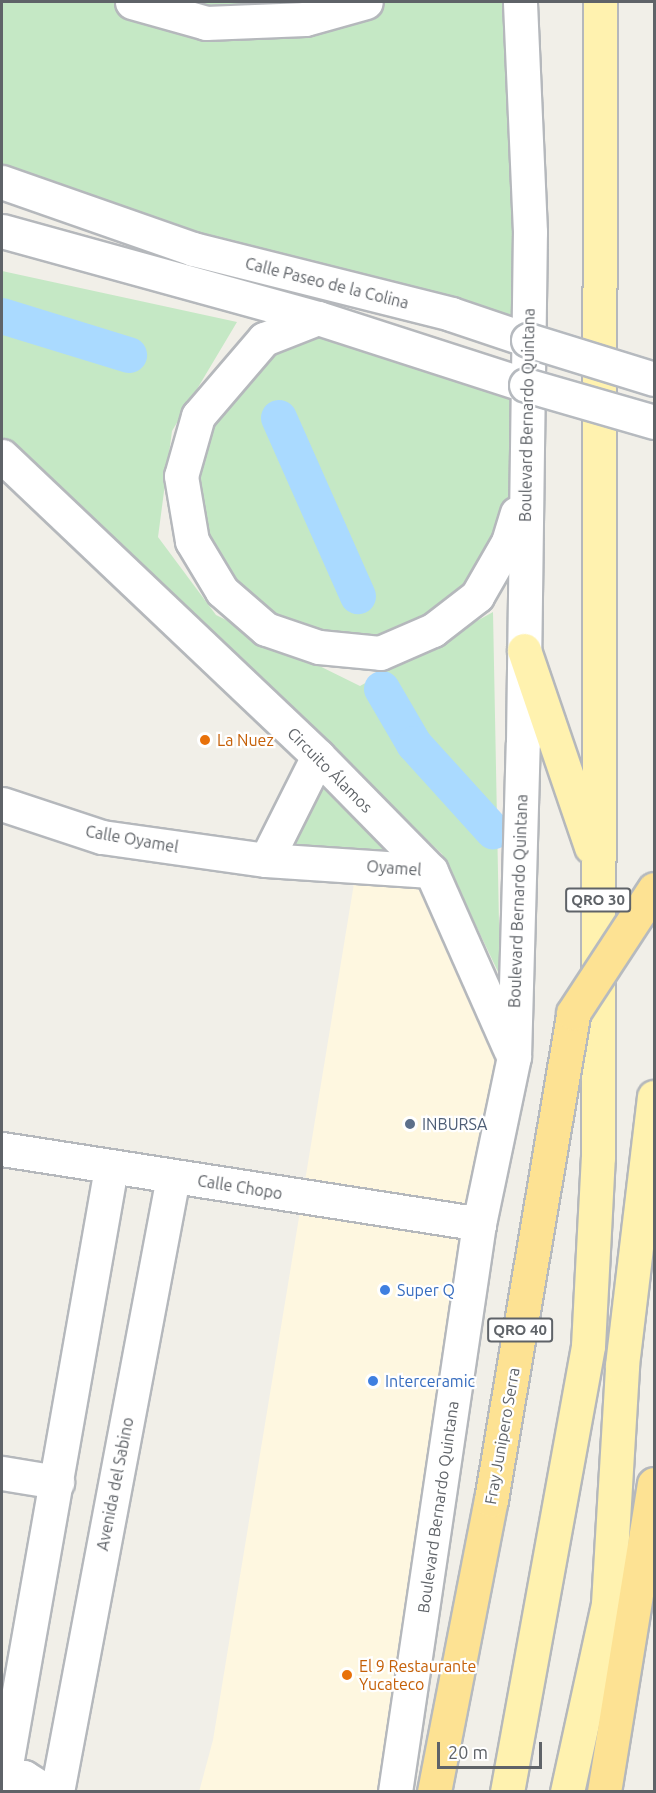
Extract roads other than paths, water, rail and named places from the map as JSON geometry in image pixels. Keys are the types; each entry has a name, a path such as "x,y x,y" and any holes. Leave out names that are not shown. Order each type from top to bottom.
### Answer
{"highway":[{"name":"Fray Junipero Serra","path":"434,1791 491,1500 573,1013 654,890"},
{"path":"604,1791 654,1484"}],"main road":[{"name":"QRO 30","path":"507,1791 588,1346 598,1157 600,2"},
{"path":"524,650 599,871"},
{"path":"567,1791 608,1604 622,1365 654,1097"}],"street":[{"path":"132,2 206,22 305,19 366,2"},
{"path":"496,2 512,17 521,65"},
{"name":"Boulevard Bernardo Quintana","path":"395,1791 479,1224 514,1057 524,650 530,232 520,2"},
{"name":"Calle Paseo de la Colina","path":"2,182 193,249 451,314 513,336 654,379"},
{"name":"Calle Paseo de la Colina","path":"2,231 318,318 511,381 654,422"},
{"path":"318,318 264,339 198,416 181,476 192,541 222,591 266,629 319,648 380,653 433,630 477,596 508,542 525,485"},
{"name":"Circuito Álamos","path":"2,456 318,756 431,871 514,1057"},
{"path":"266,860 318,756"},
{"name":"Calle Oyamel","path":"2,804 102,837 266,860 357,865"},
{"name":"Oyamel","path":"357,865 431,871"},
{"name":"Calle Chopo","path":"2,1149 111,1168 479,1224"},
{"path":"47,1791 24,1777 3,1776 111,1168"},
{"name":"Avenida del Sabino","path":"57,1791 173,1177"},
{"path":"2,1473 57,1482"}],"waterway":[{"path":"2,316 129,355"},
{"path":"279,418 358,596"},
{"path":"382,689 414,744 493,831"}],"place":[{"name":"La Nuez","path":"205,740"},
{"name":"INBURSA","path":"410,1124"},
{"name":"Super Q","path":"385,1290"},
{"name":"Interceramic","path":"373,1381"},
{"name":"El 9 Restaurante Yucateco","path":"347,1675"}]}
